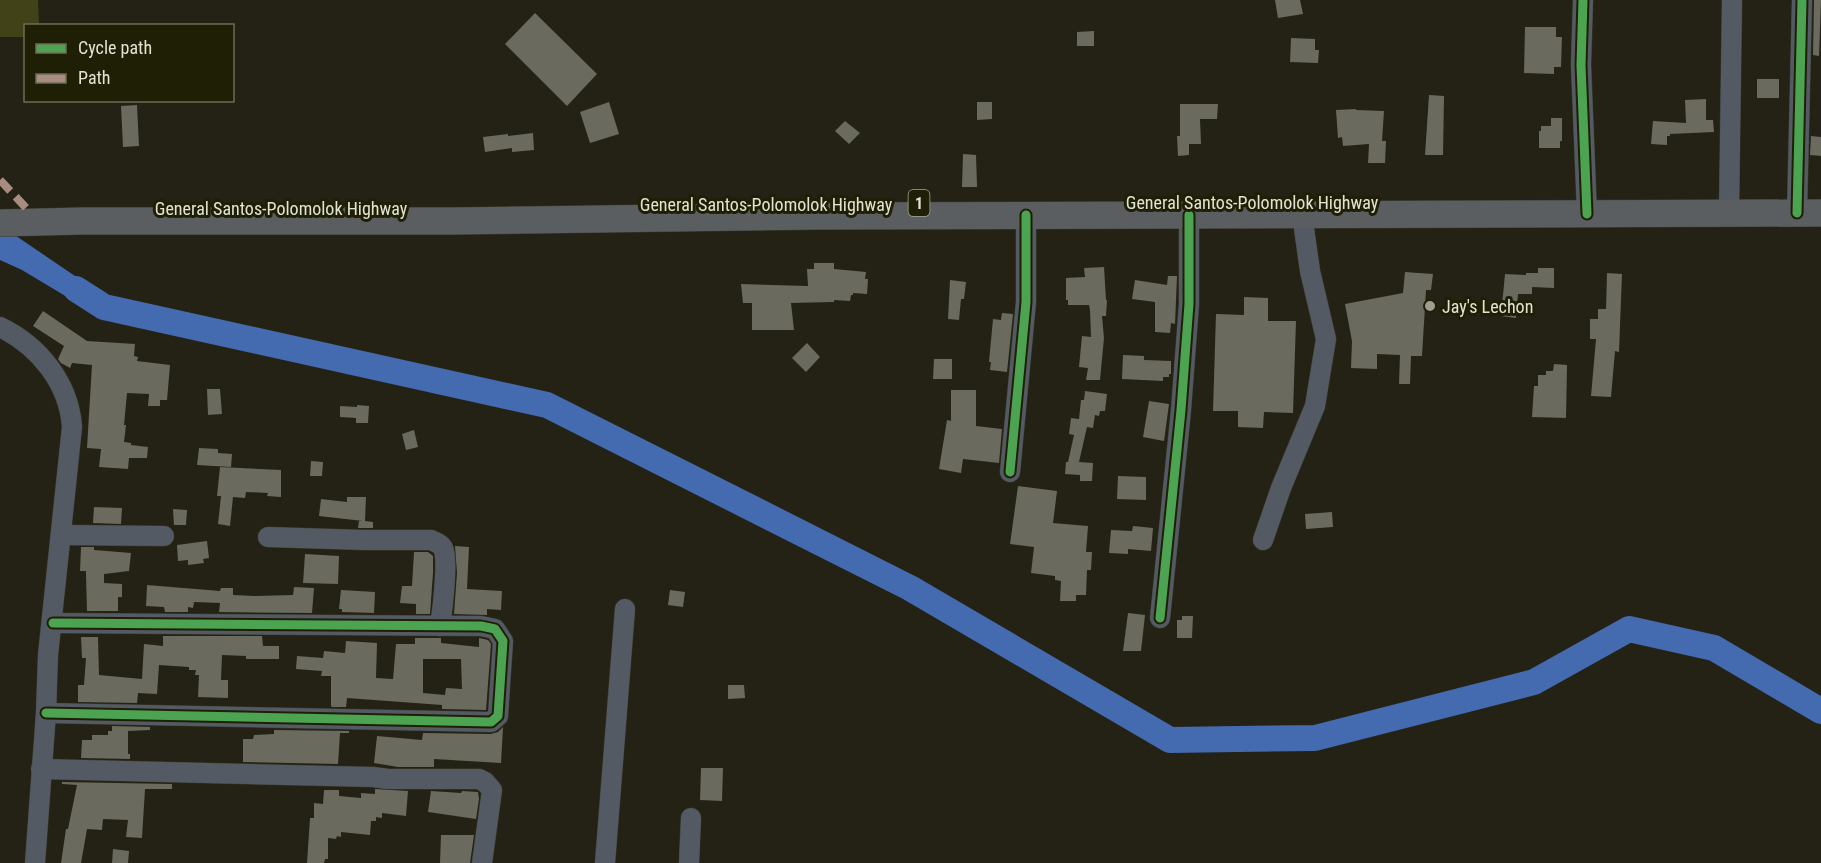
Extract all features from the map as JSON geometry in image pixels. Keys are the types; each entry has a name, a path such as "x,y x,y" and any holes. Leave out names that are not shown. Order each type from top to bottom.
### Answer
{"highway":[{"name":"General Santos-Polomolok Highway","path":"13,216 823,203 1586,207"},
{"name":"1","path":"13,216 82,221 451,221 819,216 1302,214 1586,207 1809,207"}],"street":[{"path":"1583,0 1581,65 1586,207"},
{"path":"1729,207 1732,0"},
{"path":"1802,0 1809,207"},
{"path":"1160,618 1184,375 1189,304 1189,214"},
{"path":"1263,540 1281,488 1315,406 1326,339 1310,271 1302,214"},
{"path":"1010,472 1026,302 1026,215"},
{"path":"0,327 36,352 58,378 71,412 72,427 48,655 35,863"},
{"path":"61,536 164,536"},
{"path":"268,537 431,540 438,543 445,552 440,626"},
{"path":"605,863 625,609"},
{"path":"46,713 494,721 498,716 502,638 495,629 481,626 53,623"},
{"path":"41,769 388,779 479,779 492,790 482,863"},
{"path":"689,863 691,818"}],"shaded area":[{"path":"0,0 38,0 39,24 24,24 24,37 0,37"}],"water":[{"path":"0,225 75,276 103,291 104,307 87,309 22,270 0,260"}],"building":[{"path":"1275,0 1300,0 1303,14 1278,18"},
{"path":"1814,0 1821,0 1819,56 1813,55"},
{"path":"535,13 597,74 567,106 505,44"},
{"path":"1525,27 1556,27 1556,37 1562,37 1561,67 1554,67 1554,74 1524,73"},
{"path":"1094,31 1094,46 1077,46 1077,32"},
{"path":"1291,38 1315,39 1315,50 1319,50 1318,63 1290,62"},
{"path":"1757,79 1779,79 1779,98 1757,98"},
{"path":"1429,95 1444,96 1443,155 1425,155"},
{"path":"1706,99 1706,120 1713,120 1714,132 1670,134 1667,136 1667,145 1651,144 1653,121 1686,123 1685,100"},
{"path":"609,102 619,134 590,143 580,112"},
{"path":"977,102 992,102 992,119 977,120"},
{"path":"1180,104 1218,104 1217,119 1200,119 1201,144 1189,144 1189,155 1178,156 1177,136 1180,136"},
{"path":"137,105 139,146 123,147 121,106"},
{"path":"1336,110 1384,111 1382,141 1386,141 1385,163 1368,163 1369,144 1343,146 1342,137 1338,138"},
{"path":"1551,118 1562,118 1560,148 1539,148 1541,126 1551,126"},
{"path":"845,121 860,133 849,144 835,131"},
{"path":"533,133 534,150 512,152 512,148 485,152 483,137"},
{"path":"1811,136 1821,137 1821,156 1810,155"},
{"path":"963,154 976,155 977,187 962,187"},
{"path":"814,263 834,263 834,269 866,272 867,294 853,293 850,301 791,303 794,330 752,330 752,303 743,303 741,284 808,286 807,269 814,269"},
{"path":"1104,267 1107,300 1106,316 1102,316 1104,338 1100,380 1086,380 1088,368 1079,367 1082,336 1091,337 1090,310 1089,305 1068,305 1066,278 1085,277 1084,268"},
{"path":"1538,268 1554,268 1554,288 1532,287 1532,294 1518,294 1516,318 1501,316 1505,274 1538,273"},
{"path":"1405,272 1433,274 1431,290 1426,290 1422,356 1411,356 1410,384 1399,384 1400,355 1377,354 1377,369 1351,368 1352,341 1345,304 1403,293"},
{"path":"1607,273 1622,274 1619,352 1615,351 1611,397 1591,396 1596,339 1590,339 1590,319 1598,319 1598,309 1606,309"},
{"path":"1168,276 1177,276 1175,324 1171,323 1170,333 1155,332 1155,302 1132,299 1135,280 1167,285"},
{"path":"950,280 966,282 964,299 961,299 959,320 948,319"},
{"path":"1244,297 1268,298 1268,321 1296,321 1293,413 1264,412 1263,428 1238,427 1238,411 1213,411 1216,314 1244,315"},
{"path":"43,311 87,341 135,344 134,356 138,357 137,361 170,365 167,400 160,400 160,406 148,406 149,394 127,393 124,442 148,447 147,458 129,458 128,469 99,467 101,449 87,448 92,365 72,363 70,368 61,363 58,359 64,346 33,326"},
{"path":"1002,313 1013,314 1007,372 990,370 991,362 989,362 993,319 1001,320"},
{"path":"807,343 820,357 806,372 792,358"},
{"path":"1123,355 1144,356 1144,360 1171,361 1171,374 1169,377 1163,377 1163,381 1122,379"},
{"path":"934,359 952,359 952,379 933,379"},
{"path":"1554,364 1567,365 1566,418 1532,417 1534,386 1538,386 1538,375 1546,375 1546,371 1553,371"},
{"path":"207,389 220,389 222,414 208,415"},
{"path":"951,390 976,390 976,426 1002,429 999,463 963,459 961,473 939,469 947,420 951,421"},
{"path":"1085,391 1107,394 1105,411 1100,411 1099,416 1095,415 1093,428 1087,427 1079,462 1093,463 1092,481 1080,481 1080,475 1065,474 1074,435 1069,434 1071,418 1079,419 1081,400 1084,400"},
{"path":"1149,401 1169,404 1164,441 1143,437"},
{"path":"357,405 369,406 368,423 356,423 356,418 340,417 340,406 357,407"},
{"path":"414,430 418,447 406,450 402,434"},
{"path":"199,448 218,449 218,453 232,454 231,467 197,465"},
{"path":"311,461 323,462 322,476 310,476"},
{"path":"220,467 281,470 281,497 267,496 268,493 246,492 245,498 233,497 230,526 218,524 221,496 217,496"},
{"path":"1118,476 1146,477 1146,500 1117,499"},
{"path":"1018,486 1057,491 1053,523 1088,526 1086,552 1092,552 1091,570 1087,570 1086,595 1076,595 1076,601 1060,601 1061,581 1055,580 1055,576 1031,573 1034,547 1010,544"},
{"path":"347,497 366,497 365,521 373,522 373,528 358,528 359,521 363,521 319,516 321,499 347,502"},
{"path":"94,507 122,508 121,524 93,523"},
{"path":"173,509 187,510 186,525 174,525"},
{"path":"1332,512 1333,527 1306,529 1305,514"},
{"path":"1133,526 1153,528 1151,551 1128,549 1128,554 1109,553 1111,530 1132,531"},
{"path":"207,541 209,558 203,559 204,563 188,565 188,560 178,561 177,545"},
{"path":"455,546 469,547 467,589 502,591 501,610 487,609 487,615 454,614 457,573"},
{"path":"81,547 131,553 129,571 104,574 104,583 122,584 122,597 118,597 118,611 87,611 86,571 80,571"},
{"path":"414,552 428,552 433,556 430,614 416,614 416,604 400,603 402,586 412,586"},
{"path":"305,554 339,556 338,584 303,583"},
{"path":"147,585 220,591 221,588 233,588 233,595 255,596 293,595 294,587 314,588 312,613 219,612 220,603 194,602 193,608 188,607 188,612 165,612 164,607 146,606"},
{"path":"341,590 375,592 374,613 342,612 342,609 339,609"},
{"path":"670,590 685,592 683,607 668,605"},
{"path":"1128,613 1145,615 1141,651 1123,651"},
{"path":"1182,616 1193,616 1192,638 1177,638 1177,620 1182,620"},
{"path":"163,636 262,636 263,646 279,646 279,659 246,659 246,656 222,655 221,680 228,680 228,698 198,697 199,675 195,675 196,670 189,670 189,667 159,665 157,694 138,693 137,703 78,702 78,685 84,685 86,658 82,658 81,637 98,637 99,675 142,679 144,644 163,646"},
{"path":"415,638 441,638 441,643 479,647 479,638 488,640 491,644 486,710 442,709 442,705 347,698 346,707 332,707 331,676 321,676 322,671 296,669 297,656 323,658 324,651 345,653 346,641 377,643 376,678 393,679 396,644 415,644","holes":["423,659 461,659 462,689 446,688 445,695 423,693"]},
{"path":"728,685 744,685 745,698 728,699"},
{"path":"112,726 150,727 150,730 128,731 130,759 81,758 82,740 92,740 92,735 108,735 108,731 112,731"},
{"path":"503,727 501,763 434,759 434,767 398,767 374,763 377,736 422,740 423,733 491,734"},
{"path":"274,730 349,731 349,733 340,733 338,764 243,762 243,739 253,739 254,735 274,734"},
{"path":"701,768 723,768 722,801 700,800"},
{"path":"62,782 172,784 172,789 145,789 142,838 126,837 128,820 103,819 102,830 87,829 81,863 61,863 66,829 68,829 77,785 62,784"},
{"path":"375,789 408,791 406,816 382,813 382,818 376,817 376,821 371,821 370,835 341,832 341,837 328,838 328,859 325,859 324,863 307,863 310,818 314,818 314,803 323,804 324,790 339,790 339,796 361,798 361,793 375,794"},
{"path":"431,791 478,792 476,819 428,812"},
{"path":"441,835 474,835 470,863 440,863"},
{"path":"113,849 129,851 128,863 112,863"}],"waterway":[{"path":"76,289 104,307 547,405 910,588 1170,740 1315,738 1534,682 1629,629 1714,648 1821,711"}],"marked path":[{"path":"0,180 28,210"}],"cycle path":[{"path":"1583,0 1581,65 1587,214"},
{"path":"1797,213 1802,0"},
{"path":"1010,472 1026,302 1026,215"},
{"path":"1160,618 1189,304 1189,215"},
{"path":"46,713 491,722 498,716 503,641 495,629 481,626 53,623"}],"place":[{"name":"Jay's Lechon","path":"1430,306"}]}
